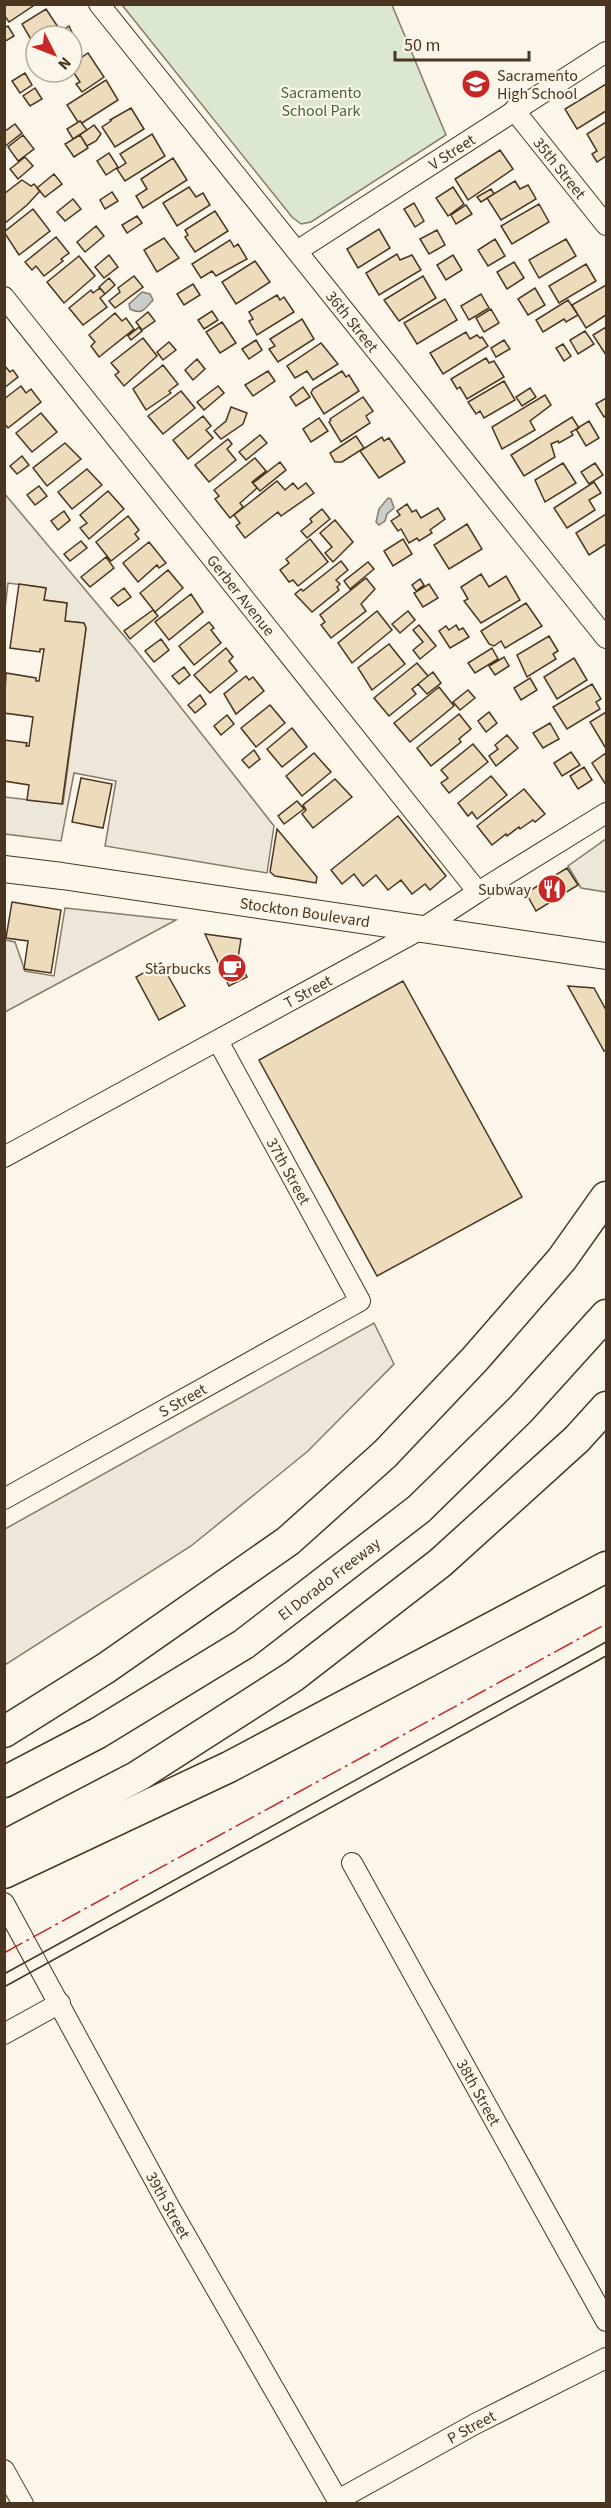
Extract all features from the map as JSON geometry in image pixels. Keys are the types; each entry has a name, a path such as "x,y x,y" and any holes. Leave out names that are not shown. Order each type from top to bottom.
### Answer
{"highway":[{"path":"4,1732 106,1668 288,1541 385,1454 475,1359 562,1259 606,1197"},
{"name":"El Dorado Freeway","path":"4,1782 98,1733 253,1637 419,1509 521,1409 606,1315"},
{"path":"13,1856 294,1676 440,1563 577,1439 606,1407"},
{"path":"13,1856 229,1767 606,1567"}],"main road":[{"name":"Stockton Boulevard","path":"4,870 62,876 606,956"}],"street":[{"name":"36th Street","path":"99,4 606,638"},
{"name":"V Street","path":"297,251 606,51"},
{"name":"35th Street","path":"514,110 606,225"},
{"name":"Gerber Avenue","path":"4,297 478,892"},
{"name":"T Street","path":"4,1157 423,928 606,813"},
{"name":"37th Street","path":"218,1041 360,1301"},
{"name":"S Street","path":"4,1499 360,1301"},
{"name":"38th Street","path":"352,1863 606,2321"},
{"name":"39th Street","path":"4,1903 171,2210 339,2502"},
{"path":"4,2034 60,2003"},
{"name":"P Street","path":"339,2502 475,2424 606,2358"},
{"path":"4,2470 23,2504"}],"green space":[{"name":"Sacramento School Park","path":"122,5 392,5 446,135 311,222 301,224 292,217"}],"shaded area":[{"path":"142,292 150,294 153,300 143,310 137,312 130,309 129,304"},
{"path":"4,493 135,649 274,826 267,873 105,846 116,781 74,773 61,841 5,834 5,797 63,804 86,628 84,623 65,621 67,603 44,600 46,588 8,583 5,609"},
{"path":"388,498 391,499 394,508 387,514 385,521 379,525 376,522 379,509"},
{"path":"606,839 606,892 581,888 568,866"},
{"path":"65,908 176,920 5,1012 5,940 15,942 25,971 54,976"},
{"path":"374,1323 394,1364 308,1451 191,1546 5,1665 5,1529"}],"building":[{"path":"4,4 36,4 9,22 4,15"},
{"path":"46,9 56,24 24,24 24,27 22,24"},
{"path":"8,26 14,36 4,42 4,28"},
{"path":"88,53 104,77 82,92 76,84 84,84 84,56"},
{"path":"24,74 24,84 32,85 20,93 12,81"},
{"path":"106,80 118,100 82,123 78,122 67,105"},
{"path":"606,84 606,111 577,129 565,109"},
{"path":"35,88 42,99 30,106 23,96"},
{"path":"131,108 144,129 115,147 102,127"},
{"path":"80,121 87,130 73,139 67,129"},
{"path":"606,122 606,156 597,162 592,154 597,151 587,134"},
{"path":"15,124 22,133 4,147 4,132"},
{"path":"94,125 101,134 96,141 87,146 80,135"},
{"path":"152,134 165,156 125,181 117,169 126,163 120,154"},
{"path":"23,135 34,149 18,161 8,147"},
{"path":"80,135 88,148 74,157 65,144"},
{"path":"500,150 513,169 468,200 455,179"},
{"path":"109,153 118,167 106,175 97,161"},
{"path":"25,157 33,166 18,179 10,169"},
{"path":"173,158 187,180 143,208 136,196 147,189 141,179"},
{"path":"54,174 62,184 45,197 37,188"},
{"path":"22,180 31,186 34,184 40,191 4,224 4,194"},
{"path":"515,181 520,189 528,185 536,199 501,220 487,198"},
{"path":"189,187 196,197 203,193 210,205 177,226 163,203"},
{"path":"453,187 464,204 448,216 436,198"},
{"path":"491,189 494,194 481,202 477,197"},
{"path":"112,192 118,201 105,209 100,200"},
{"path":"73,199 81,209 65,221 57,212"},
{"path":"414,203 424,221 415,227 404,209"},
{"path":"539,204 549,222 512,244 501,226"},
{"path":"466,205 472,214 456,224 451,215"},
{"path":"33,209 50,231 19,255 4,232"},
{"path":"215,211 228,231 195,252 185,237 188,235 185,230"},
{"path":"137,216 142,223 127,233 122,225"},
{"path":"96,226 104,236 85,252 77,242"},
{"path":"379,229 390,248 358,268 347,249"},
{"path":"437,230 445,245 429,254 420,239"},
{"path":"56,237 69,253 61,259 63,261 44,276 36,266 32,270 25,262"},
{"path":"164,238 179,258 157,272 144,250"},
{"path":"495,239 505,256 488,266 478,250"},
{"path":"566,239 576,256 539,278 529,260"},
{"path":"230,240 234,247 238,244 247,259 216,276 212,271 201,278 192,264"},
{"path":"397,254 400,260 412,255 421,270 379,295 366,273"},
{"path":"109,255 118,267 104,278 95,267"},
{"path":"453,255 462,270 446,280 437,265"},
{"path":"79,256 95,276 64,303 47,282"},
{"path":"255,261 270,282 236,304 222,282"},
{"path":"514,262 524,278 507,289 497,272"},
{"path":"586,264 596,281 559,303 549,286"},
{"path":"134,276 143,287 115,308 109,301 120,292 118,288"},
{"path":"423,276 436,298 399,321 384,300"},
{"path":"109,278 115,285 105,294 99,287"},
{"path":"193,284 200,295 184,305 177,294"},
{"path":"606,285 606,315 586,328 572,305"},
{"path":"100,288 105,294 100,298 107,307 83,325 69,308 91,290 93,293"},
{"path":"535,288 545,305 528,315 518,299"},
{"path":"481,294 489,308 469,320 461,306"},
{"path":"277,295 280,300 284,297 294,312 257,335 249,321 253,319 249,312"},
{"path":"445,299 457,320 417,344 404,323"},
{"path":"568,300 578,315 566,322 564,319 543,332 536,320"},
{"path":"491,309 499,323 484,332 476,318"},
{"path":"212,311 218,320 204,329 198,320"},
{"path":"148,312 155,321 142,330 136,322"},
{"path":"115,313 122,321 126,318 134,329 99,357 91,346 95,342 89,335"},
{"path":"302,319 314,339 278,362 269,349 275,346 270,339"},
{"path":"222,322 236,343 220,353 206,332"},
{"path":"139,327 142,331 131,340 128,336"},
{"path":"606,327 606,355 593,335"},
{"path":"585,331 594,344 578,354 570,340"},
{"path":"466,332 470,339 477,335 482,337 488,346 443,374 430,353"},
{"path":"143,338 157,356 124,386 115,375 119,372 111,363"},
{"path":"256,340 262,350 249,359 242,349"},
{"path":"504,340 510,349 496,357 491,348"},
{"path":"169,342 176,350 163,360 157,352"},
{"path":"321,343 338,364 313,380 307,371 295,378 287,366"},
{"path":"563,344 571,356 564,361 556,348"},
{"path":"486,358 489,363 494,361 504,377 467,399 460,387 457,389 451,379"},
{"path":"197,359 205,369 193,380 185,370"},
{"path":"4,365 10,372 13,370 18,377 4,388"},
{"path":"163,365 178,384 169,391 171,393 146,410 133,389"},
{"path":"268,371 275,381 253,396 245,385"},
{"path":"342,371 346,377 349,375 359,391 324,414 311,393 313,389"},
{"path":"504,381 515,400 484,418 480,411 476,414 468,402"},
{"path":"21,386 26,393 31,389 41,402 8,428 4,423 4,399"},
{"path":"218,386 224,393 204,410 197,402"},
{"path":"303,387 310,397 296,406 290,397"},
{"path":"530,388 536,397 522,406 516,397"},
{"path":"181,391 195,408 163,434 148,416"},
{"path":"545,395 551,405 530,421 535,430 502,449 492,427"},
{"path":"363,397 373,411 366,416 370,423 341,442 329,422 330,419"},
{"path":"606,398 606,415 604,417 596,404"},
{"path":"231,407 247,413 243,424 221,439 214,431 226,421"},
{"path":"41,413 57,432 32,452 16,433"},
{"path":"203,416 211,426 206,430 213,438 188,459 173,440"},
{"path":"572,417 579,428 571,432 573,435 559,443 558,441 551,444 555,457 524,476 511,455"},
{"path":"319,418 328,431 311,442 303,429"},
{"path":"589,421 599,438 586,446 576,429"},
{"path":"260,435 267,443 246,460 239,452"},
{"path":"356,436 364,448 342,462 335,462 330,453"},
{"path":"382,437 384,441 389,438 405,462 379,478 360,451"},
{"path":"228,439 232,444 227,449 236,460 209,482 195,465"},
{"path":"65,443 81,459 47,486 33,468"},
{"path":"22,456 29,465 17,474 10,466"},
{"path":"255,458 266,471 252,482 257,488 240,503 243,507 230,518 215,499 219,496 214,490"},
{"path":"280,462 286,470 260,491 253,483"},
{"path":"563,463 576,483 545,502 535,480"},
{"path":"595,463 603,475 589,484 581,472"},
{"path":"87,469 102,485 72,509 58,492"},
{"path":"277,481 285,490 293,483 298,489 306,483 314,493 281,516 278,512 245,538 236,526 240,523 234,515"},
{"path":"594,482 601,493 589,500 595,510 567,528 554,508"},
{"path":"39,486 47,496 35,505 27,495"},
{"path":"108,491 124,509 89,539 80,528 87,523 80,515"},
{"path":"407,504 412,512 416,510 421,518 438,508 445,519 430,530 432,533 419,541 417,538 409,543 401,529 398,531 391,521 400,515 397,511"},
{"path":"322,509 330,519 307,538 301,531"},
{"path":"64,511 70,520 58,530 51,521"},
{"path":"606,514 606,544 589,555 576,533"},
{"path":"128,516 139,530 135,534 139,539 111,561 96,542"},
{"path":"335,520 353,542 333,562 325,553 332,547 320,533"},
{"path":"467,524 482,549 449,569 434,545"},
{"path":"310,539 328,562 298,586 293,580 289,582 280,570 289,563 286,559"},
{"path":"403,539 412,554 393,566 384,551"},
{"path":"81,541 87,548 70,561 64,554"},
{"path":"149,542 166,563 159,568 157,565 138,582 123,563"},
{"path":"106,557 114,568 90,587 81,577"},
{"path":"341,561 348,570 336,580 340,584 337,587 339,590 312,612 295,594 301,589 303,591"},
{"path":"368,562 374,569 350,589 344,581"},
{"path":"168,570 183,588 155,612 140,593"},
{"path":"481,574 489,587 506,576 520,600 481,623 464,601 468,599 461,587"},
{"path":"366,578 375,589 361,604 366,611 331,638 321,625 325,622 320,615"},
{"path":"420,579 424,585 416,591 412,585"},
{"path":"19,584 46,588 44,600 67,603 65,621 84,623 86,628 62,804 27,800 29,785 4,781 4,740 27,743 26,746 29,746 33,717 4,713 6,673 36,678 36,681 39,681 44,649 40,649 40,652 10,648"},
{"path":"429,584 438,598 423,607 414,593"},
{"path":"124,588 131,597 118,606 111,598"},
{"path":"191,594 203,612 169,640 155,622"},
{"path":"526,603 542,626 505,648 501,641 494,646 489,644 481,631"},
{"path":"153,610 158,616 130,639 124,631"},
{"path":"377,611 392,630 352,663 338,643"},
{"path":"408,611 415,620 400,633 392,624"},
{"path":"209,622 214,628 211,630 221,643 194,665 179,646"},
{"path":"419,625 436,646 420,659 413,650 423,642 413,630"},
{"path":"456,625 459,630 463,628 469,637 450,648 439,631 446,626 449,630"},
{"path":"549,636 558,651 553,654 556,659 527,677 517,655"},
{"path":"161,639 169,650 154,662 145,651"},
{"path":"389,644 405,664 372,690 358,668"},
{"path":"226,648 233,657 229,661 237,671 210,693 194,675"},
{"path":"492,648 498,659 475,673 468,663"},
{"path":"504,657 509,666 495,675 489,666"},
{"path":"574,658 587,680 557,699 544,677"},
{"path":"417,663 428,676 412,689 416,694 389,716 374,698"},
{"path":"184,667 190,675 179,684 172,676"},
{"path":"433,672 441,683 427,694 418,684"},
{"path":"246,676 249,680 253,677 264,691 236,714 224,694"},
{"path":"530,678 537,690 521,700 514,688"},
{"path":"592,684 601,699 596,702 600,709 567,729 553,707"},
{"path":"439,687 454,706 410,742 394,723"},
{"path":"468,690 475,698 460,710 453,702"},
{"path":"200,695 206,704 195,713 188,705"},
{"path":"270,705 285,723 256,747 241,728"},
{"path":"489,712 497,723 486,732 478,721"},
{"path":"606,712 606,746 605,747 590,722"},
{"path":"459,714 471,729 459,739 461,742 431,766 417,748"},
{"path":"227,715 234,724 221,735 214,726"},
{"path":"550,723 559,739 543,748 533,733"},
{"path":"292,728 307,747 282,767 267,749"},
{"path":"507,735 518,748 496,766 489,756 498,749 495,745"},
{"path":"473,744 488,762 449,793 441,783 448,778 441,770"},
{"path":"254,750 260,759 249,768 242,760"},
{"path":"571,752 580,765 562,776 554,763"},
{"path":"314,753 331,772 302,796 286,776"},
{"path":"606,753 606,785 592,763"},
{"path":"584,767 592,780 578,789 570,776"},
{"path":"491,776 507,795 477,819 472,812 468,816 458,803"},
{"path":"81,778 112,784 103,828 72,822"},
{"path":"335,779 352,797 313,828 302,814 306,810 303,805"},
{"path":"524,789 545,814 535,822 533,820 507,836 506,834 492,845 477,826"},
{"path":"297,801 304,809 284,824 278,816"},
{"path":"398,816 446,876 430,890 425,884 412,894 401,880 388,890 376,875 363,886 354,874 342,884 331,870"},
{"path":"277,829 317,877 316,883 275,876 270,872"},
{"name":"Subway","path":"567,868 578,885 536,911 526,893"},
{"path":"12,902 61,910 51,973 24,969 28,941 6,938"},
{"name":"Starbucks","path":"205,934 241,939 238,958 247,977 229,986"},
{"path":"161,963 185,1006 159,1020 136,977"},
{"path":"403,981 522,1197 377,1276 259,1060"},
{"path":"568,986 594,988 606,1010 606,1050 604,1051"}],"tram line":[{"path":"4,1974 606,1642"},
{"path":"4,1987 606,1656"}],"power":[{"path":"4,1953 606,1624"}],"place":[{"name":"Sacramento High School","path":"476,84"},
{"name":"Subway","path":"552,889"},
{"name":"Starbucks","path":"232,968"}]}
